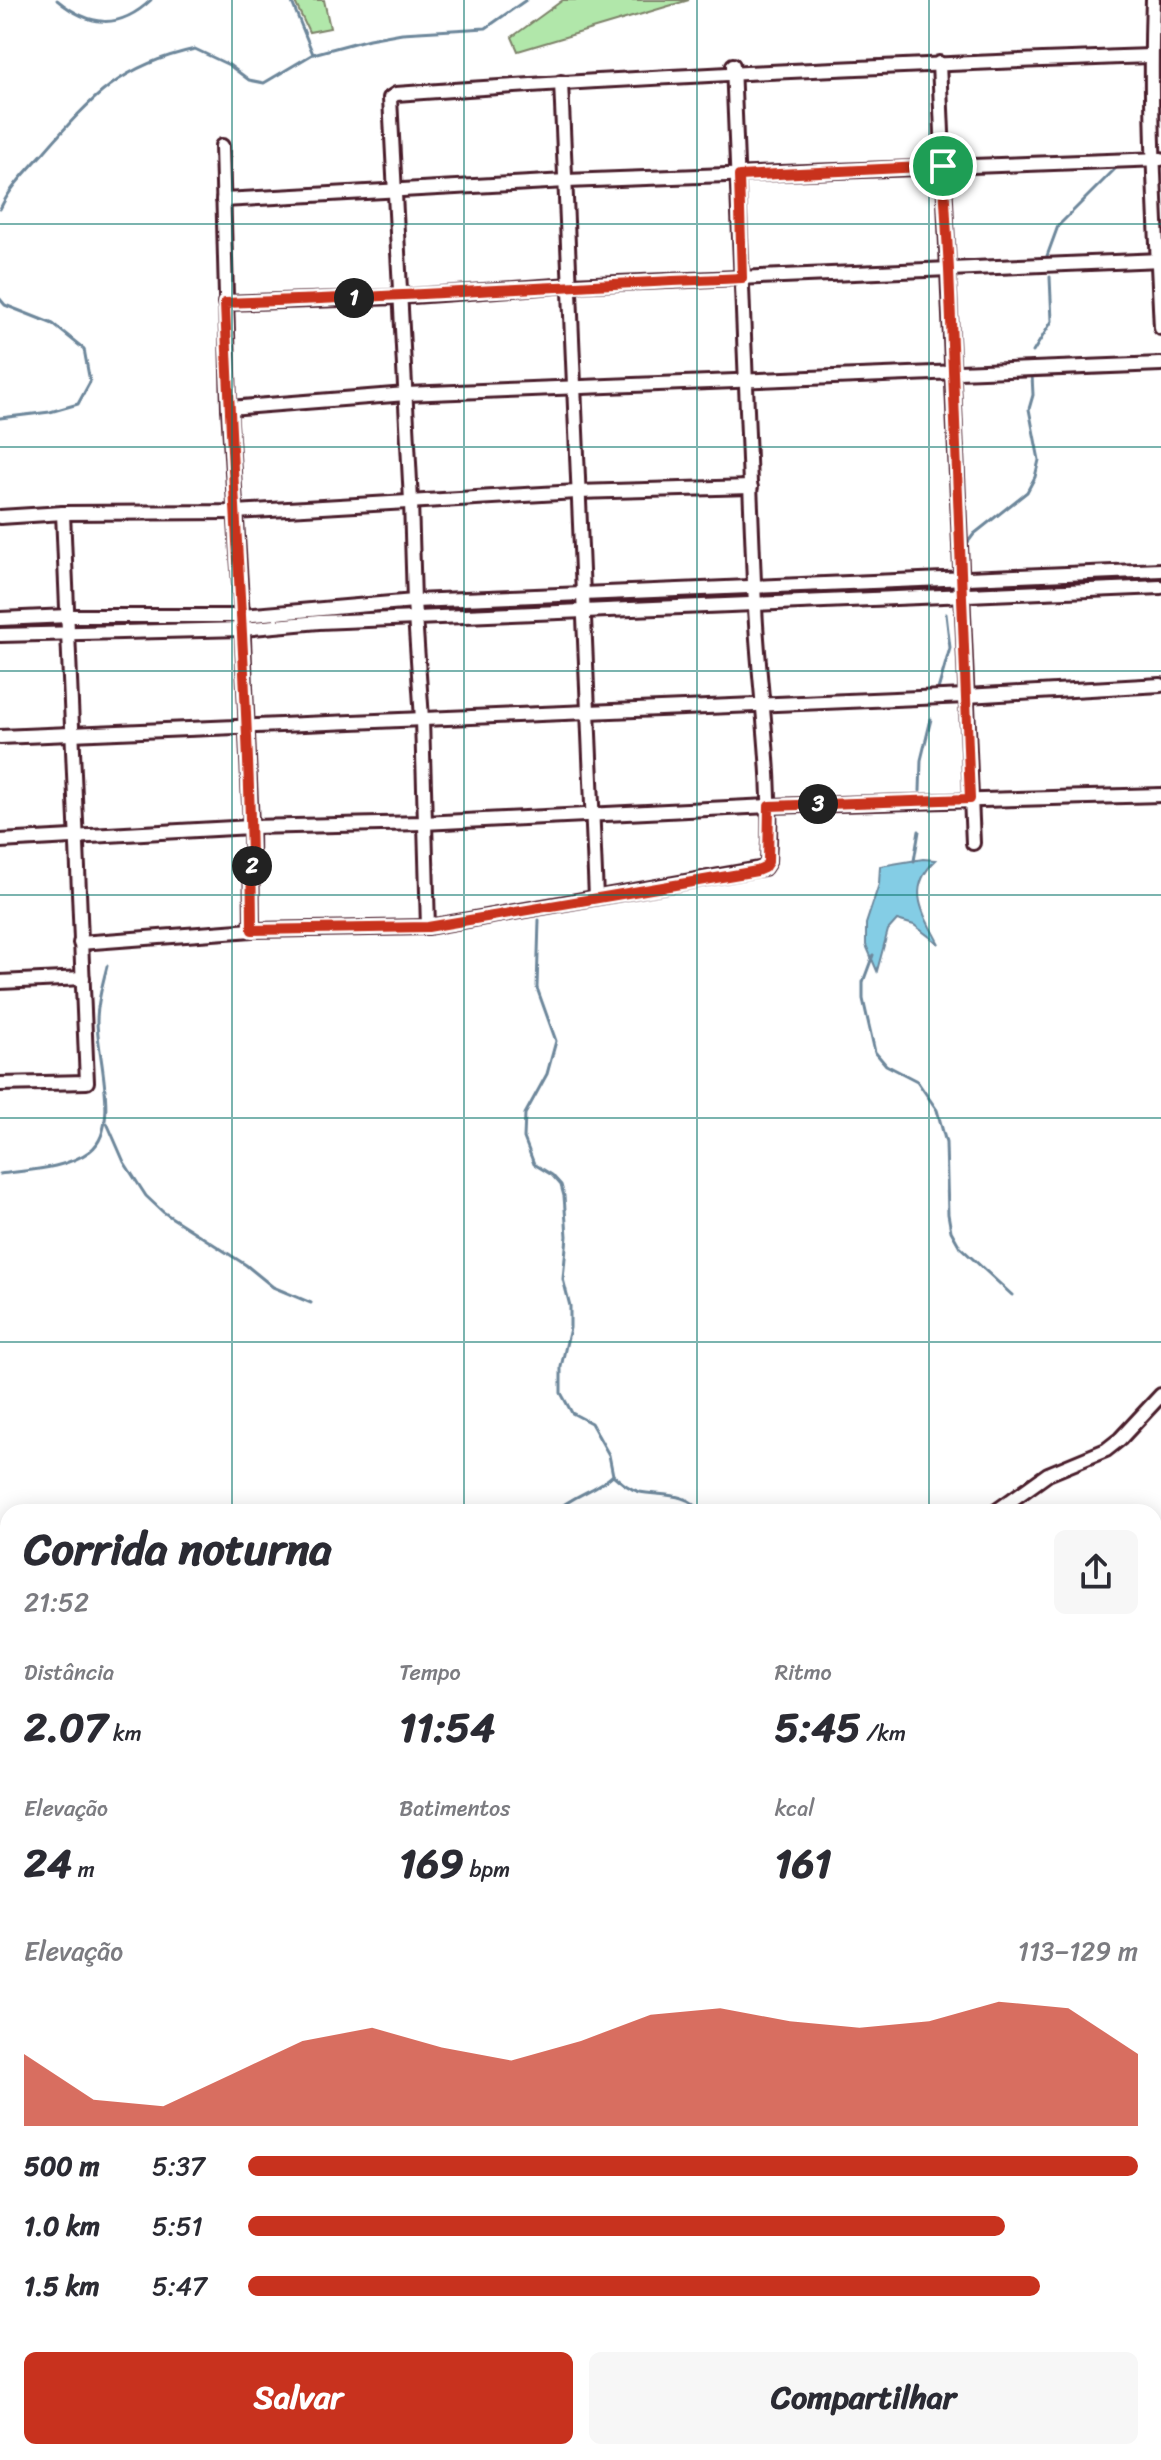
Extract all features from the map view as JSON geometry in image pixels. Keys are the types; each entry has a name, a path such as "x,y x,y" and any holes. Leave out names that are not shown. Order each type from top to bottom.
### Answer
{"street":[{"path":"1153,0 1161,328"},
{"path":"428,927 422,719 389,107 393,96 733,70 939,63 1154,64"},
{"path":"939,63 973,843"},
{"path":"80,943 252,930 428,927 764,868 768,862 769,806 754,603 733,70"},
{"path":"561,82 596,897"},
{"path":"222,146 229,408 243,622 252,930"},
{"path":"223,200 566,181 1157,159"},
{"path":"225,303 1160,260"},
{"path":"229,408 406,394 1161,364"},
{"path":"0,517 63,513 235,512 577,492 751,487"},
{"path":"0,1084 87,1082 63,513"},
{"path":"0,635 243,622 414,601 1161,570"},
{"path":"0,619 68,616 319,622 1161,587"},
{"path":"0,737 1161,685"},
{"path":"0,841 251,827 423,823 769,806 1161,795"},
{"path":"0,982 83,978"},
{"path":"1006,1504 1048,1474 1106,1450 1161,1395"}],"green space":[{"path":"294,0 324,0 330,28 309,32"},
{"path":"563,0 689,0 518,51 512,37"}],"water":[{"path":"936,860 921,881 919,891 923,911 939,944 914,925 897,920 888,930 877,971 866,945 866,924 879,884 880,866"}],"waterway":[{"path":"57,0 81,16 104,21 127,16 151,0"},
{"path":"291,0 313,54"},
{"path":"0,209 20,178 94,99 127,74 147,64 195,49 229,65 249,80 264,83 313,54 369,39 402,33 486,28 526,0"},
{"path":"1047,256 1058,226 1116,168"},
{"path":"1033,352 1052,321 1050,277"},
{"path":"0,299 5,305 53,324 84,349 90,382 78,404 50,412 0,418"},
{"path":"965,546 974,534 1027,492 1035,477 1039,460 1029,409 1033,395 1032,375"},
{"path":"937,693 950,648 946,614"},
{"path":"920,791 921,760 931,719"},
{"path":"914,861 919,831"},
{"path":"539,920 537,988 556,1041 547,1074 525,1114 524,1138 534,1164 552,1175 561,1185 564,1196 567,1236 563,1279 570,1306 570,1328 561,1367 561,1393 572,1413 591,1423 609,1455 613,1475 565,1504"},
{"path":"873,955 863,982 863,999 875,1052 886,1065 917,1081 937,1110 946,1143 951,1231 960,1247 1012,1295"},
{"path":"0,1174 70,1162 90,1151 99,1140 106,1109 97,1014 107,966"},
{"path":"107,1123 124,1162 146,1196 163,1212 246,1265 273,1287 311,1303"},
{"path":"613,1475 636,1491 682,1498 693,1504"}],"route":[{"path":"943,166 970,799 769,806 768,862 757,871 428,927 252,930 243,629 225,303 399,297 570,285 742,278 739,176 943,166"}]}
